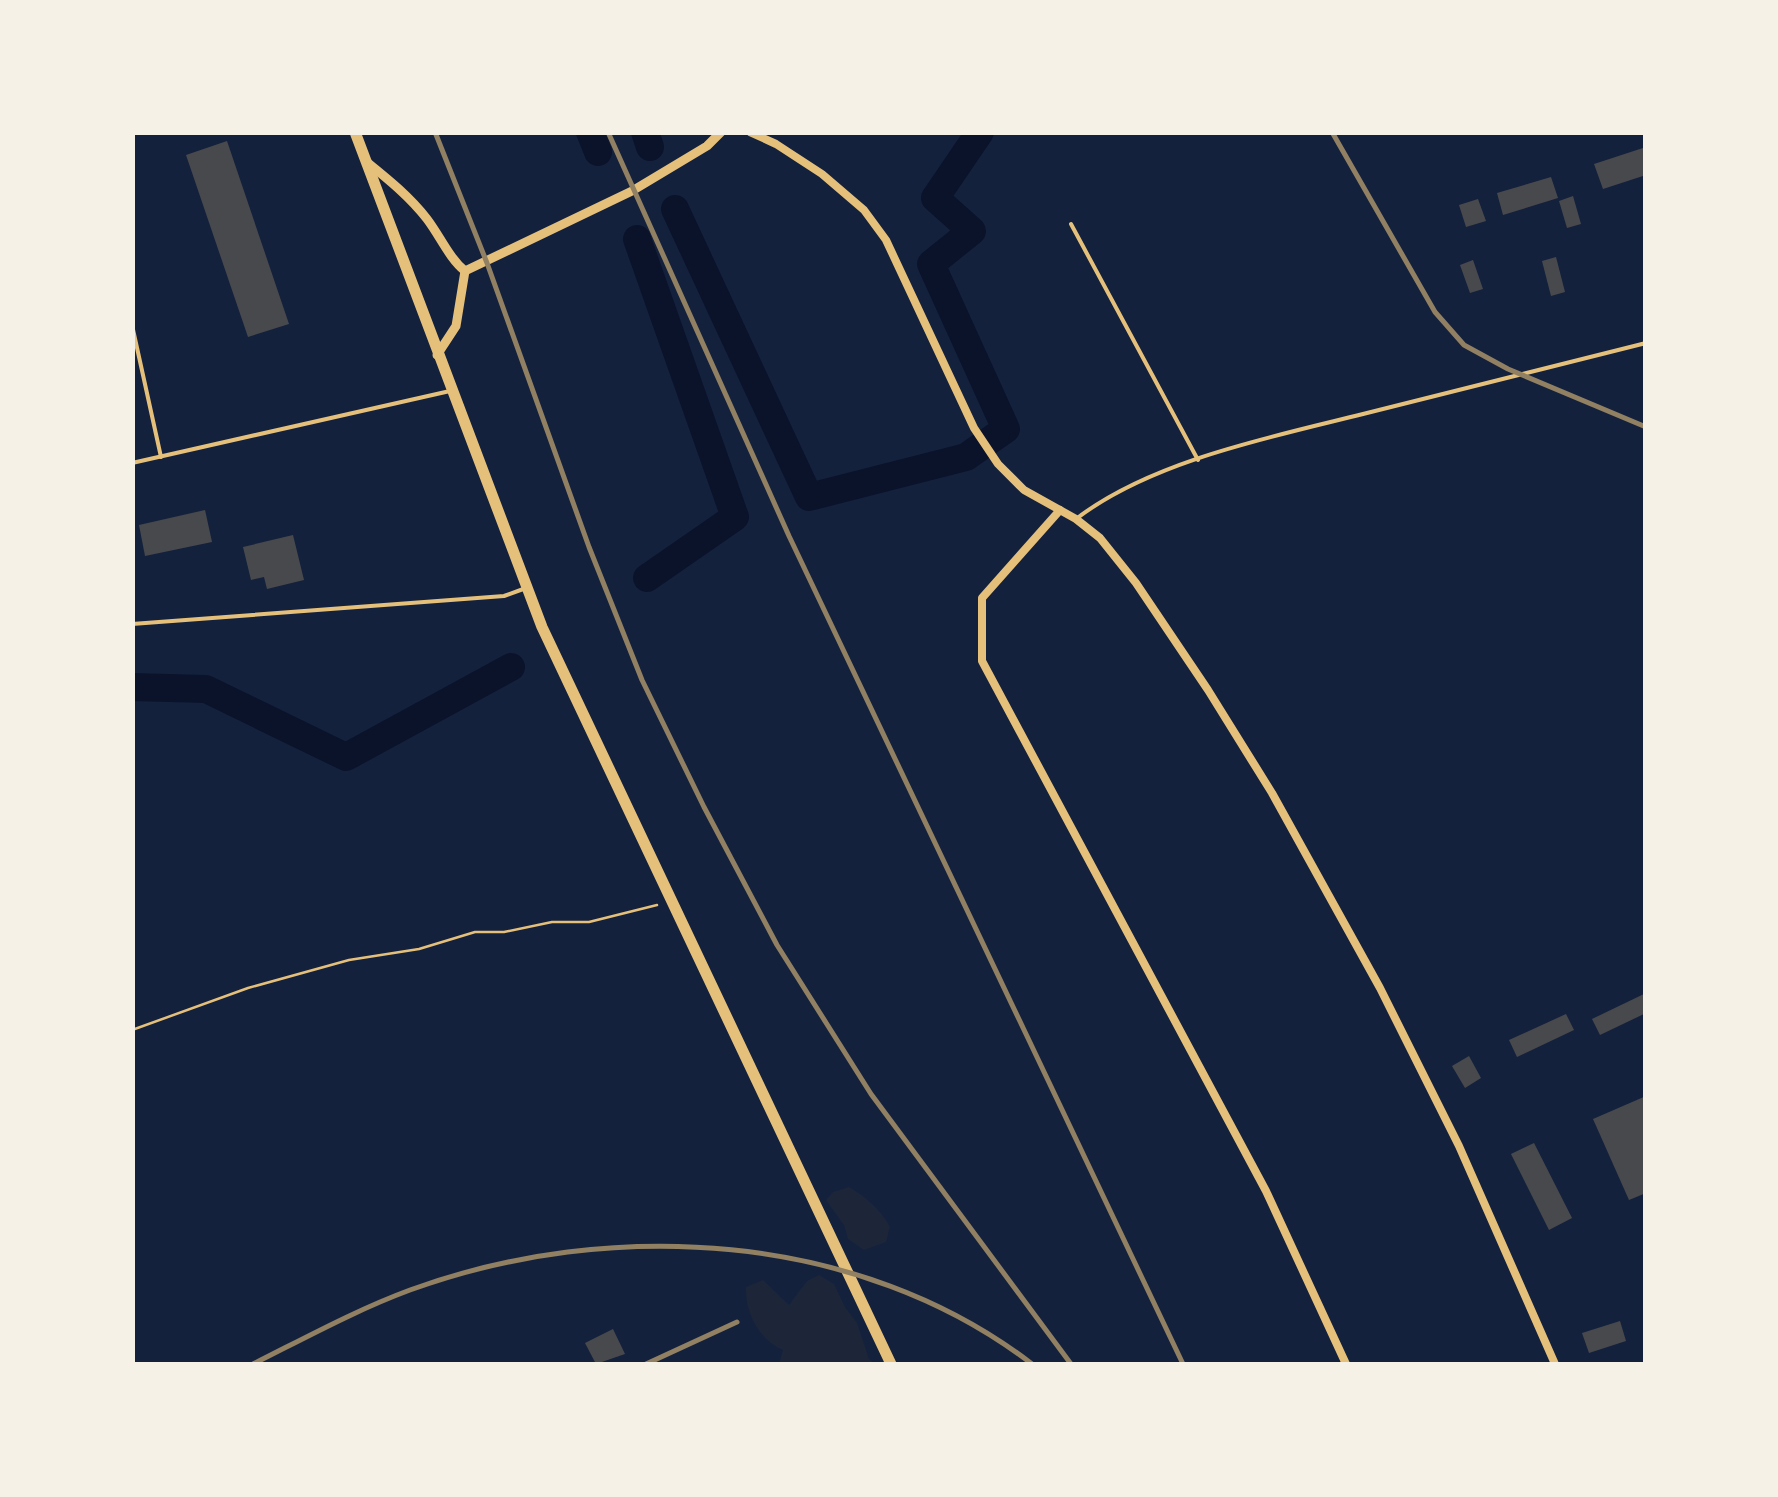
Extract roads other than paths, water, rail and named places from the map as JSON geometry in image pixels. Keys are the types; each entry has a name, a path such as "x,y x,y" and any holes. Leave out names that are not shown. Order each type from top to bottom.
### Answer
{"main road":[{"path":"355,132 542,628 892,1364"}],"street":[{"path":"465,271 632,191 707,146 721,132"},
{"path":"750,132 822,174 864,210 886,240 974,428 998,464 1024,490 1076,518 1100,538 1136,583 1272,793 1380,988 1460,1146 1555,1364"},
{"path":"366,160 422,213 455,263 465,271"},
{"path":"438,355 456,326 465,271"},
{"path":"1060,510 982,598 982,662 1266,1191 1346,1364"}],"lane":[{"path":"1072,224 1198,460"},
{"path":"132,324 161,456"},
{"path":"1076,518 1128,487 1262,440 1646,343"},
{"path":"132,463 450,391"},
{"path":"132,624 504,596 526,588"}],"waterway":[{"path":"590,132 598,152"},
{"path":"645,132 650,147"},
{"path":"675,209 809,497 966,457 1006,429 931,264 972,231 935,198 980,132"},
{"path":"637,239 735,517 647,578"},
{"path":"132,687 206,689 346,757 511,667"}],"railway":[{"path":"435,132 642,680 704,807 777,945 871,1094 1071,1364"},
{"path":"608,132 789,536 1183,1364"},
{"path":"1332,132 1435,312 1464,345 1508,369 1646,427"},
{"path":"253,1364 390,1298 487,1267 568,1252 650,1246 732,1250 812,1263 890,1286 964,1320 1032,1364"},
{"path":"646,1364 737,1322"}]}
